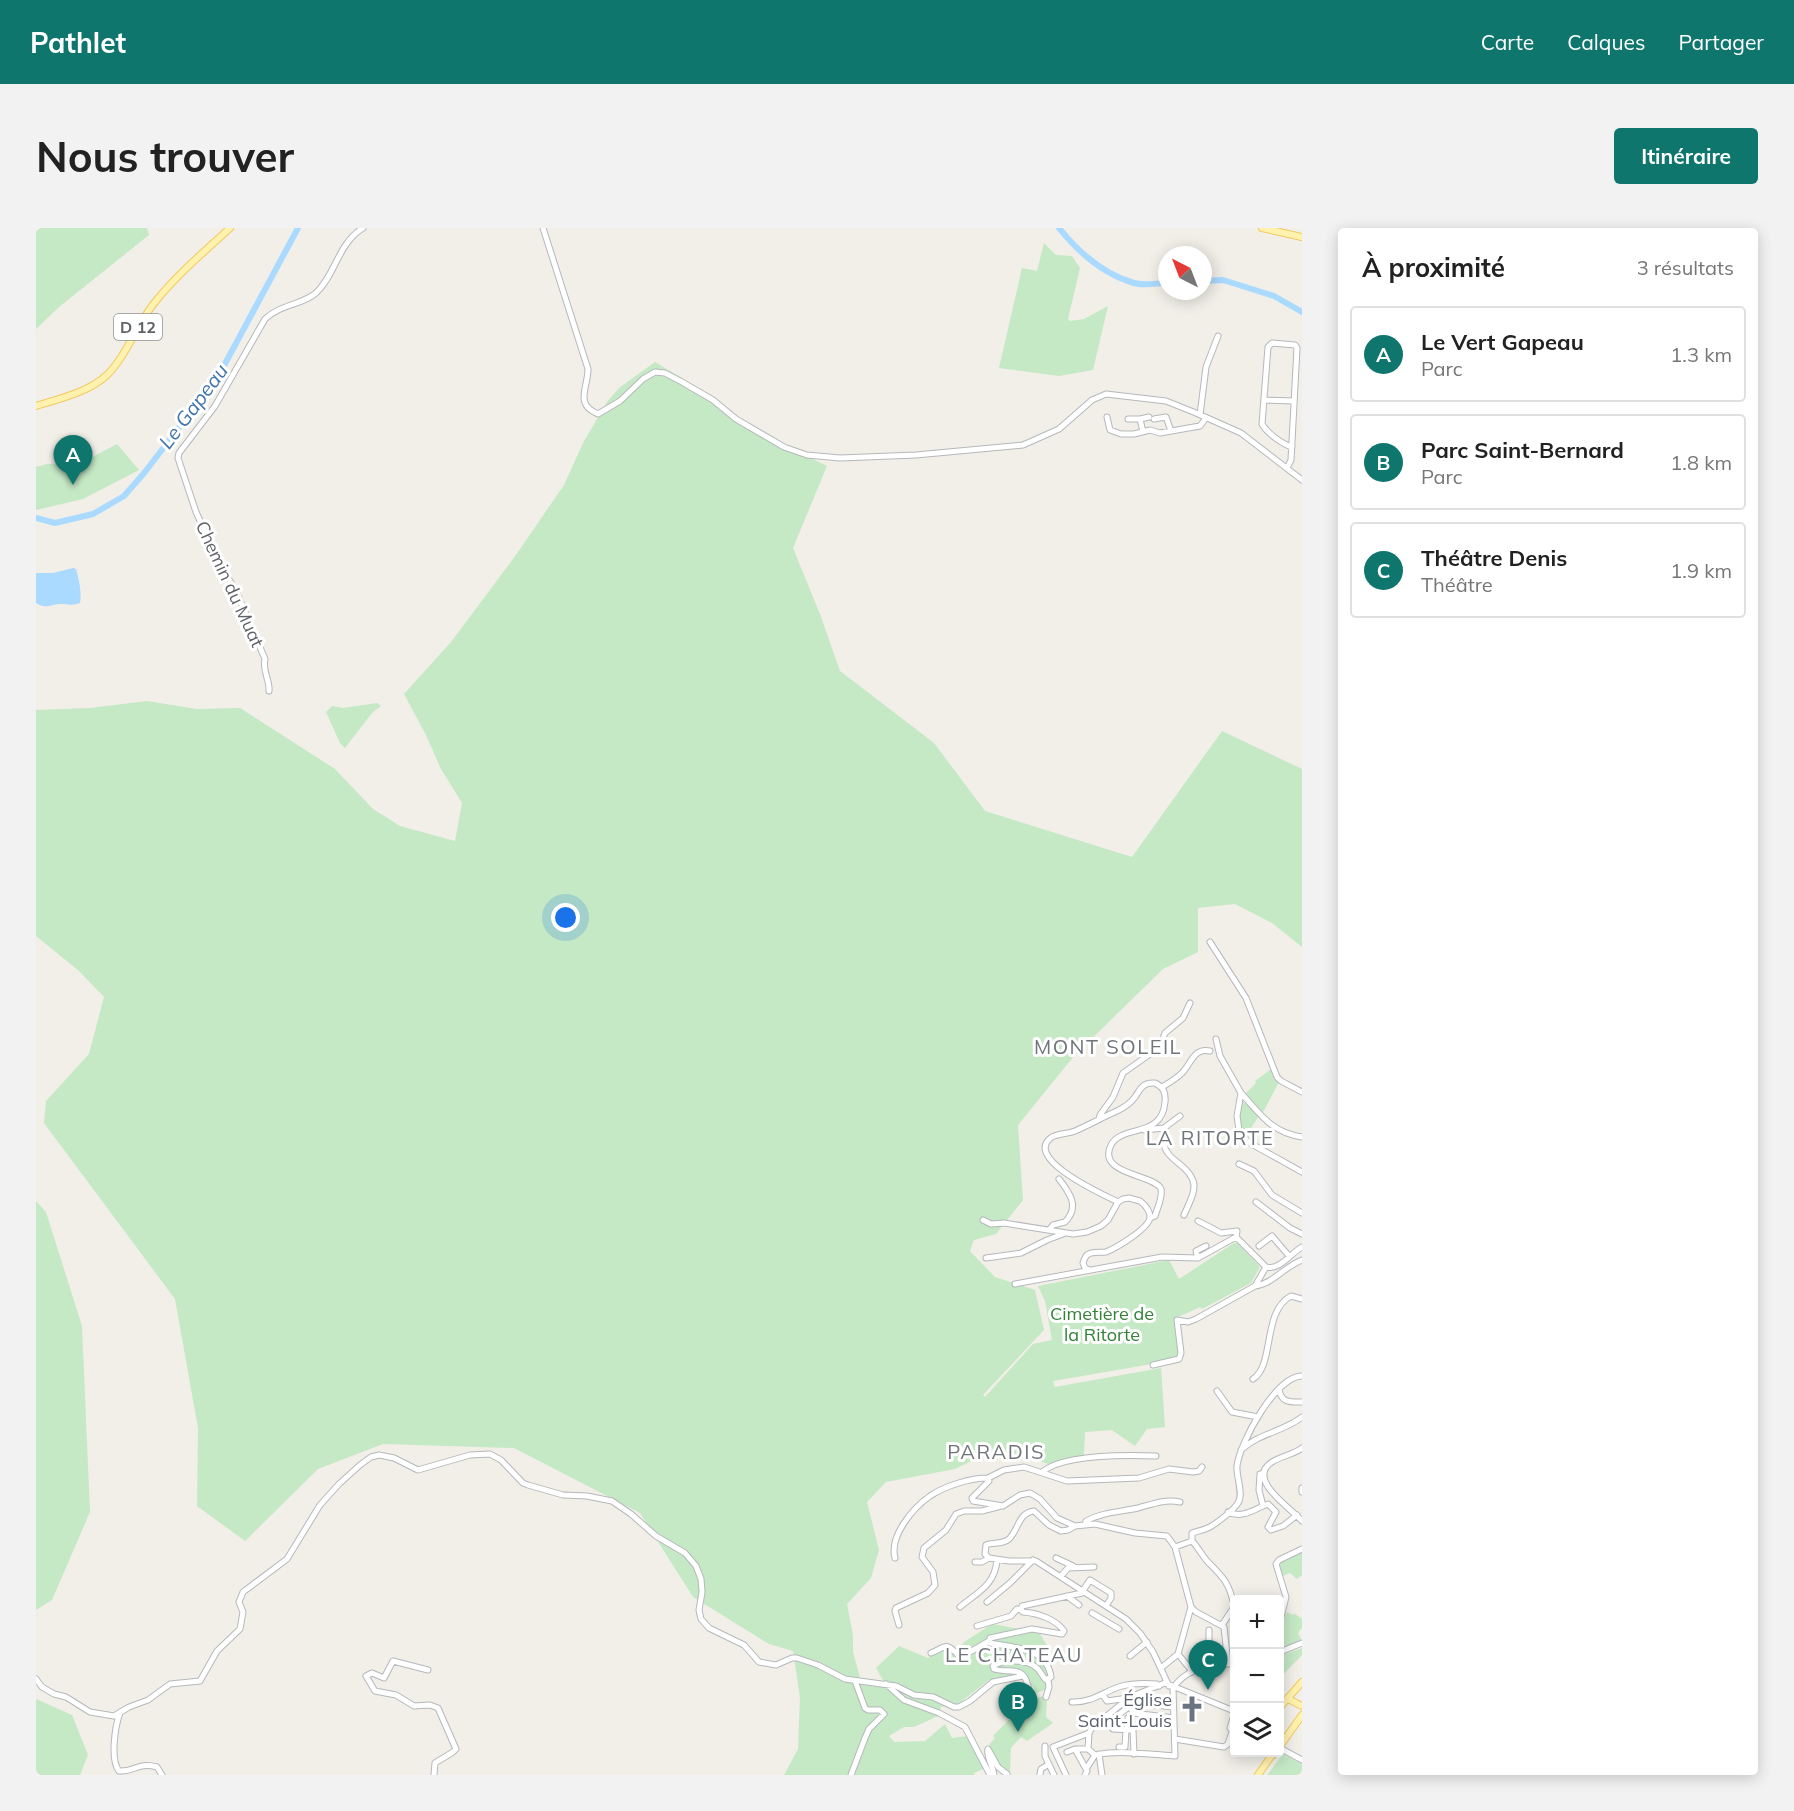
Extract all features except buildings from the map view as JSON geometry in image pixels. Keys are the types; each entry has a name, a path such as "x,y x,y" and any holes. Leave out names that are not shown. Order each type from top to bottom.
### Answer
{"main road":[{"name":"D 12","path":"36,406 92,386 107,375 154,303 230,228"},
{"path":"1262,228 1302,237"},
{"path":"1284,1703 1302,1682"},
{"path":"1288,1699 1302,1706"},
{"path":"1284,1741 1302,1715"},
{"path":"1258,1775 1271,1757"}],"street":[{"name":"Chemin du Muat","path":"269,691 270,684 264,664 265,659 236,591 221,566 196,512 178,458 179,453 215,406 265,319 273,311 316,293 342,248 363,228"},
{"path":"543,228 588,369 584,401 591,411 598,414 655,372 665,374 713,400 736,420 784,447 807,455 840,458 916,455 1023,445 1059,429 1092,400 1106,394 1166,401 1203,416 1241,433 1302,480"},
{"path":"1107,417 1112,432 1134,434 1150,430 1160,433 1200,426 1203,416 1206,367 1218,336"},
{"path":"1287,468 1291,460 1292,447 1297,348 1295,345 1272,343 1268,347 1262,427 1287,446 1292,447"},
{"path":"1264,400 1294,401"},
{"path":"1128,419 1166,417 1171,431"},
{"path":"1140,419 1143,432"},
{"path":"1210,942 1246,998 1277,1077 1302,1092"},
{"path":"1099,1119 1113,1097 1123,1073 1160,1047 1165,1033 1183,1018 1190,1003"},
{"path":"1216,1039 1220,1056 1241,1093 1280,1131 1302,1137"},
{"path":"1162,1087 1183,1073 1199,1052 1209,1051"},
{"path":"1118,1202 1064,1173 1047,1156 1045,1150 1047,1143 1055,1136 1075,1131 1128,1104 1144,1084 1155,1083 1162,1087 1165,1102 1163,1112 1143,1131"},
{"path":"1241,1093 1237,1116 1239,1130 1243,1137 1302,1172"},
{"path":"1150,1218 1155,1216 1161,1189 1154,1182 1117,1168 1110,1157 1109,1150 1117,1138 1124,1134 1164,1128 1180,1116"},
{"path":"1164,1128 1165,1147 1170,1156 1192,1175 1195,1182 1195,1191 1184,1215"},
{"path":"1239,1164 1254,1171 1272,1195 1302,1213"},
{"path":"1049,1230 1053,1225 1065,1222 1073,1210 1071,1196 1059,1179"},
{"path":"983,1220 991,1224 1004,1222 1066,1233 1087,1232 1108,1220 1118,1202 1129,1198 1140,1201 1145,1205 1150,1218 1148,1224 1129,1239 1103,1253 1090,1253 1086,1256 1083,1263 1085,1268 1090,1270"},
{"path":"1256,1202 1290,1228 1302,1233"},
{"path":"1198,1221 1221,1233 1237,1231 1236,1238"},
{"path":"986,1257 1021,1253 1050,1238 1066,1233"},
{"path":"1258,1246 1272,1236 1289,1256"},
{"path":"1015,1284 1162,1257 1198,1258 1236,1238"},
{"path":"1236,1238 1270,1269 1277,1267 1302,1247"},
{"path":"1198,1258 1196,1251 1206,1246"},
{"path":"1153,1365 1179,1359 1181,1353 1177,1320 1188,1322 1254,1286 1266,1283 1302,1260"},
{"path":"1254,1286 1266,1267"},
{"path":"1253,1379 1257,1376 1263,1361 1278,1305 1283,1299 1291,1296 1302,1299"},
{"path":"1232,1595 1217,1569 1211,1565 1192,1541 1192,1533 1208,1528 1238,1503 1240,1498 1236,1474 1240,1452 1247,1433 1279,1389 1291,1378 1302,1376"},
{"path":"1279,1389 1285,1401 1302,1402"},
{"path":"1217,1391 1232,1412 1258,1416"},
{"path":"1240,1452 1251,1441 1285,1428 1302,1417"},
{"path":"1263,1506 1258,1484 1260,1474 1264,1474 1270,1463 1296,1453 1302,1448"},
{"path":"36,1679 42,1687 54,1695 73,1701 90,1712 114,1716 148,1700 170,1684 200,1681 217,1651 240,1629 243,1612 239,1602 243,1592 287,1559 320,1504 339,1484 371,1457 380,1455 392,1458 418,1470 470,1455 490,1454 495,1455 523,1483 528,1485 563,1495 593,1497 619,1505 650,1532 685,1553 696,1566 702,1585 700,1615 704,1624 744,1645 757,1660 765,1664 776,1665 797,1658 818,1665 842,1678 896,1686 914,1695 933,1697 954,1707 970,1701 993,1682 1025,1677"},
{"path":"1042,1472 1054,1465 1075,1460 1130,1455 1156,1456"},
{"path":"895,1558 896,1539 924,1501 946,1488 988,1478 1004,1470 1024,1467 1062,1480 1100,1480 1139,1478 1169,1469 1193,1472 1202,1467"},
{"path":"1264,1474 1267,1488 1302,1521"},
{"path":"988,1478 989,1481 973,1496 972,1500 1004,1506"},
{"path":"899,1625 896,1608 928,1593 935,1587 936,1579 922,1557 923,1551 927,1544 946,1530 956,1514 1004,1506 1020,1495 1030,1493 1040,1499 1057,1518 1075,1526"},
{"path":"1085,1525 1086,1521 1114,1511 1137,1508 1158,1501 1180,1502"},
{"path":"1228,1512 1234,1515 1244,1514 1268,1504 1276,1512 1268,1529 1283,1526 1297,1515"},
{"path":"1067,1752 1075,1749 1088,1749 1097,1755 1175,1756 1171,1687 1147,1642 1129,1622 1033,1560 997,1560 985,1554 986,1545 1008,1539 1028,1512 1037,1513 1057,1530 1068,1530 1075,1526 1103,1525 1135,1533 1164,1535 1171,1539 1191,1607 1196,1612 1222,1624 1230,1658"},
{"path":"1175,1547 1192,1541"},
{"path":"1284,1605 1286,1597 1276,1564 1279,1560 1302,1548"},
{"path":"975,1562 982,1562 989,1558"},
{"path":"1056,1558 1074,1567"},
{"path":"960,1607 991,1581 995,1575 997,1560"},
{"path":"987,1602 1033,1560"},
{"path":"1061,1576 1068,1568 1094,1567"},
{"path":"977,1626 1011,1616 1022,1606 1082,1593 1090,1580 1111,1593 1106,1606"},
{"path":"1067,1596 1079,1605"},
{"path":"1161,1668 1178,1654 1191,1607"},
{"path":"931,1653 948,1646 952,1647 958,1655 963,1656 995,1637 1032,1629 1059,1635 1064,1631 1042,1616 1020,1610"},
{"path":"1222,1624 1230,1612"},
{"path":"1092,1613 1117,1631 1129,1622"},
{"path":"1209,1630 1209,1666"},
{"path":"989,1641 994,1644 1022,1648 1038,1656 1051,1677 1048,1680 1049,1687 1046,1697"},
{"path":"1130,1656 1147,1642"},
{"path":"1284,1650 1302,1643"},
{"path":"1178,1654 1191,1670"},
{"path":"428,1670 393,1662 384,1678 372,1673 366,1676 375,1691 396,1695 414,1706 430,1705 438,1708 456,1749 436,1761 434,1775"},
{"path":"1025,1704 1029,1699 1030,1690 1025,1677 1020,1672 994,1669 993,1666 998,1663 1035,1665 1043,1678 1048,1680"},
{"path":"1171,1687 1191,1670 1230,1664"},
{"path":"851,1775 864,1738 869,1729 884,1714 880,1710 865,1708 855,1681"},
{"path":"1072,1702 1083,1703 1122,1686 1140,1683 1159,1686"},
{"path":"1103,1695 1107,1701 1156,1689 1165,1683 1230,1711"},
{"path":"886,1684 904,1700 939,1713 965,1727 992,1775"},
{"path":"1119,1747 1125,1747 1128,1718 1133,1713 1136,1703 1132,1696"},
{"path":"1088,1749 1089,1733 1094,1725 1132,1696"},
{"path":"1136,1703 1173,1707"},
{"path":"1108,1714 1113,1719 1130,1706 1133,1713"},
{"path":"120,1713 114,1756 116,1768 121,1772 140,1765 150,1765 157,1767 162,1775"},
{"path":"1133,1713 1174,1718"},
{"path":"1113,1729 1133,1730 1134,1754"},
{"path":"1054,1775 1044,1751 1050,1746 1089,1733"},
{"path":"1174,1739 1224,1747 1230,1740"},
{"path":"1050,1746 1066,1775"},
{"path":"992,1775 993,1767 988,1749 998,1767 1007,1774"},
{"path":"1075,1749 1085,1772"},
{"path":"1284,1749 1302,1760"},
{"path":"1085,1772 1097,1755"},
{"path":"1097,1755 1102,1775"},
{"path":"1040,1774 1041,1769 1049,1764"}],"green space":[{"path":"36,228 147,228 149,235 59,307 36,329"},
{"path":"1044,243 1056,255 1072,256 1080,268 1068,319 1070,321 1084,319 1108,306 1093,370 1059,376 999,368 1022,268 1037,271"},
{"name":"Cimetière de la Ritorte","path":"655,362 682,378 689,387 719,407 732,420 827,466 793,548 840,671 934,743 985,811 1132,857 1222,731 1302,769 1302,947 1272,923 1235,904 1198,908 1198,952 1163,969 1074,1056 1018,1125 1023,1200 996,1234 974,1240 970,1251 995,1277 1035,1290 1044,1330 983,1395 985,1397 1033,1344 1052,1340 1045,1301 1038,1286 1169,1260 1179,1279 1234,1243 1237,1243 1260,1267 1251,1283 1202,1309 1200,1307 1176,1318 1180,1353 1175,1360 1053,1381 1055,1387 1161,1368 1165,1427 1147,1429 1135,1446 1112,1430 1085,1432 1084,1455 1049,1464 996,1449 955,1469 886,1482 867,1502 879,1550 871,1578 847,1604 853,1635 853,1652 862,1685 882,1687 884,1682 876,1668 899,1646 928,1658 944,1650 956,1655 964,1642 992,1624 1039,1632 1054,1657 1050,1663 1045,1690 1036,1693 1033,1686 1019,1675 989,1680 958,1704 941,1707 938,1716 914,1727 904,1727 889,1736 894,1742 925,1741 945,1724 952,1738 967,1736 985,1768 974,1775 784,1775 798,1749 800,1698 793,1651 769,1644 693,1597 640,1513 514,1448 383,1444 318,1469 245,1541 197,1506 198,1428 175,1299 44,1123 46,1101 89,1054 104,997 79,971 36,936 36,710 90,708 147,701 197,709 240,708 335,769 373,809 400,826 455,841 462,803 441,769 404,694 451,642 516,555 564,485 583,443 607,402 619,388"},
{"path":"117,444 139,470 83,499 36,510 36,467 47,464 81,463"},
{"path":"377,703 381,706 372,713 345,748 340,743 326,712 332,706 343,708"},
{"path":"1271,1069 1279,1082 1262,1114 1245,1094 1256,1083 1255,1081"},
{"path":"1241,1102 1244,1102 1258,1117 1246,1136 1238,1117"},
{"path":"36,1201 46,1212 82,1326 90,1512 52,1600 36,1610"},
{"path":"1302,1551 1302,1575 1297,1579 1290,1573 1283,1576 1279,1567 1280,1562"},
{"path":"1287,1612 1293,1615 1294,1613 1302,1619 1302,1628 1298,1633 1302,1641 1284,1647 1284,1618"},
{"path":"1302,1648 1302,1655 1284,1674 1284,1655"},
{"path":"1043,1696 1047,1697 1046,1717 1053,1723 1027,1741 1021,1737 1011,1748 1010,1772 1007,1773 998,1767 989,1745 995,1738 993,1736 1029,1702"},
{"path":"36,1699 72,1715 88,1755 80,1775 36,1775"},
{"path":"1284,1755 1302,1764 1302,1775 1267,1775"}],"water":[{"path":"76,569 79,582 80,603 45,606 36,603 36,573 53,573"}],"waterway":[{"name":"Le Gapeau","path":"36,518 55,523 93,514 124,496 219,375 298,228"},
{"name":"Le Gapeau","path":"1059,228 1092,262 1112,274 1138,284 1158,283"},
{"name":"Le Gapeau","path":"1212,281 1223,280 1274,296 1302,312"}],"place":[{"name":"Le Vert Gapeau","path":"73,485"},
{"name":"Théâtre Denis","path":"1208,1690"},
{"name":"Église Saint-Louis","path":"1192,1709"},
{"name":"Parc Saint-Bernard","path":"1018,1732"}],"district":[{"name":"MONT SOLEIL","path":"1108,1046"},
{"name":"LA RITORTE","path":"1210,1137"},
{"name":"PARADIS","path":"996,1451"},
{"name":"LE CHATEAU","path":"1014,1654"}]}
